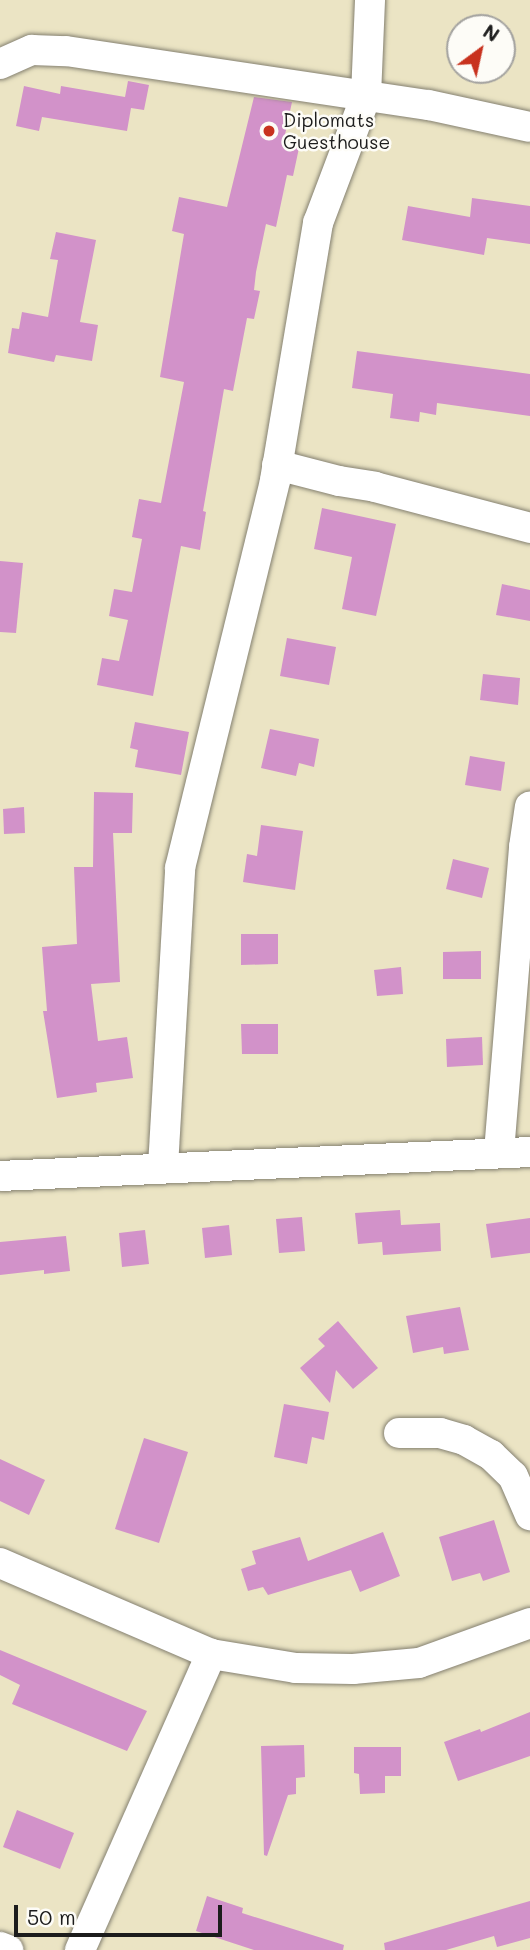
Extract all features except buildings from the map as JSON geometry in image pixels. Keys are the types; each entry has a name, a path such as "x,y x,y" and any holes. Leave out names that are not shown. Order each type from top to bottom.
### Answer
{"street":[{"path":"163,1167 180,868 277,465 318,223 366,96 370,0"},
{"path":"0,64 32,50 66,51 429,105 530,127"},
{"path":"277,465 375,487 530,528"},
{"path":"499,1152 524,847 530,806"},
{"path":"0,1176 499,1152 530,1153"},
{"path":"399,1433 440,1433 464,1440 491,1455 513,1476 530,1515"},
{"path":"0,1563 211,1654 296,1668 353,1669 419,1663 530,1623"},
{"path":"80,1950 211,1654"},
{"path":"0,1947 8,1950"}],"place":[{"name":"Diplomats Guesthouse","path":"269,131"}]}
